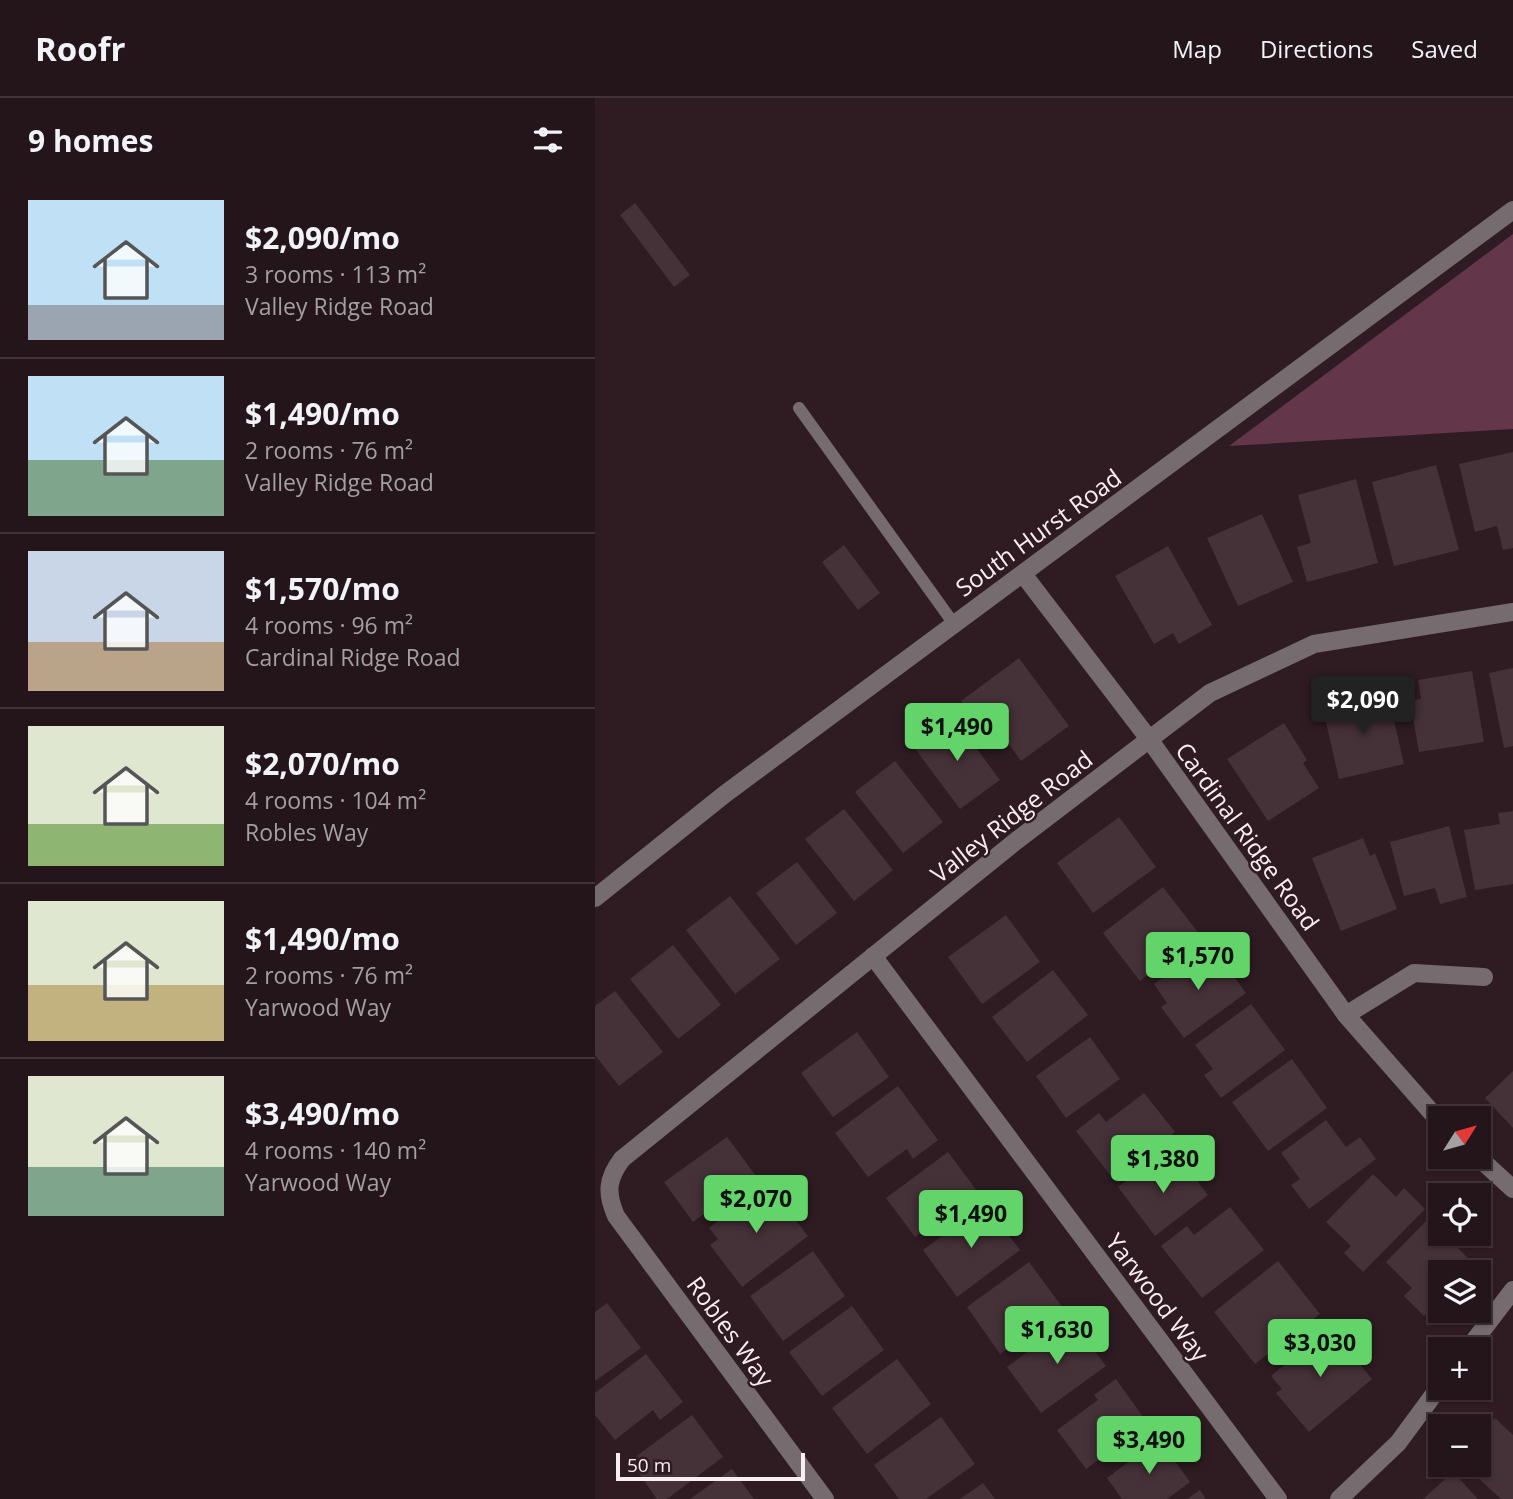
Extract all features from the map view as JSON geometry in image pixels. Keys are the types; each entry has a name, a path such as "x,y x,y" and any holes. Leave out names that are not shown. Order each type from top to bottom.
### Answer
{"street":[{"name":"South Hurst Road","path":"595,898 725,794 1513,210"},
{"name":"Cardinal Ridge Road","path":"1023,574 1149,739 1346,1015 1428,1108"},
{"name":"Valley Ridge Road","path":"608,1187 612,1172 622,1159 873,956 1210,692 1314,644 1513,612"},
{"name":"Yarwood Way","path":"873,956 1278,1499"},
{"path":"1346,1015 1414,972 1484,977"},
{"path":"1491,1169 1513,1189"},
{"name":"Robles Way","path":"608,1187 616,1216 825,1499"},
{"path":"1477,1337 1513,1290"},
{"path":"1339,1499 1398,1443 1430,1400"}],"lane":[{"path":"799,408 954,624"}],"shaded area":[{"path":"1513,234 1513,429 1229,446"}],"building":[{"path":"635,203 690,275 674,287 620,215"},
{"path":"1513,452 1513,548 1503,550 1497,526 1475,532 1459,464"},
{"path":"1436,465 1459,550 1394,566 1372,482"},
{"path":"1356,479 1378,563 1307,582 1297,547 1311,543 1298,495"},
{"path":"1262,514 1293,582 1238,606 1207,538"},
{"path":"844,545 880,593 858,610 822,562"},
{"path":"1168,546 1212,625 1179,644 1173,633 1154,644 1115,576"},
{"path":"1019,658 1069,726 1021,761 1000,732 989,740 961,701"},
{"path":"1513,668 1513,746 1504,748 1489,673"},
{"path":"1472,671 1484,742 1419,752 1410,700 1421,699 1418,680"},
{"path":"1388,694 1404,764 1339,779 1323,709"},
{"path":"953,717 1000,780 960,809 913,746"},
{"path":"1284,723 1307,760 1303,763 1319,788 1268,821 1227,759"},
{"path":"895,761 943,822 903,853 855,792"},
{"path":"844,809 893,870 854,901 805,839"},
{"path":"1513,811 1513,884 1475,890 1464,830 1500,824 1498,813"},
{"path":"1119,817 1156,867 1093,913 1057,863"},
{"path":"1449,826 1467,897 1440,904 1435,888 1404,896 1390,842"},
{"path":"1363,838 1370,856 1375,853 1397,909 1341,931 1312,858"},
{"path":"797,862 837,913 796,945 756,893"},
{"path":"1163,887 1200,935 1140,981 1103,933"},
{"path":"730,896 780,959 735,994 686,930"},
{"path":"1006,915 1040,962 982,1004 948,957"},
{"path":"673,945 721,1005 678,1039 630,979"},
{"path":"1206,946 1226,974 1230,971 1246,993 1184,1038 1161,1007 1167,1003 1154,984"},
{"path":"1053,970 1088,1015 1027,1062 992,1017"},
{"path":"615,991 663,1052 619,1086 595,1055 595,1006"},
{"path":"1251,1004 1285,1050 1221,1098 1204,1075 1213,1069 1195,1045"},
{"path":"857,1032 889,1077 833,1117 801,1073"},
{"path":"1090,1037 1120,1079 1066,1118 1036,1076"},
{"path":"1292,1059 1327,1108 1268,1151 1232,1102"},
{"path":"1513,1071 1513,1128 1485,1098"},
{"path":"898,1086 938,1140 913,1159 907,1149 868,1177 835,1133"},
{"path":"1144,1093 1175,1132 1114,1180 1076,1131 1099,1113 1106,1122"},
{"path":"1326,1120 1346,1147 1360,1137 1376,1159 1309,1209 1291,1185 1300,1179 1281,1153"},
{"path":"727,1137 756,1176 693,1222 664,1182"},
{"path":"948,1152 977,1191 915,1237 886,1198"},
{"path":"1178,1156 1208,1195 1155,1236 1118,1187 1142,1169 1149,1178"},
{"path":"1373,1174 1396,1197 1404,1188 1425,1209 1363,1272 1344,1253 1351,1246 1326,1222"},
{"path":"767,1183 808,1236 742,1287 710,1245 718,1239 709,1228"},
{"path":"985,1204 1020,1250 957,1297 923,1250"},
{"path":"1230,1207 1264,1250 1202,1298 1161,1246 1187,1226 1194,1235"},
{"path":"1428,1219 1428,1246 1456,1246 1470,1260 1428,1260 1428,1312 1424,1316 1404,1296 1412,1288 1386,1262"},
{"path":"813,1251 845,1296 783,1341 750,1296"},
{"path":"1278,1261 1320,1314 1255,1364 1214,1312"},
{"path":"1029,1262 1063,1308 1000,1354 967,1307"},
{"path":"607,1303 641,1348 595,1381 595,1312"},
{"path":"852,1306 884,1350 822,1396 789,1352"},
{"path":"1072,1319 1106,1366 1041,1413 1007,1367"},
{"path":"1329,1327 1372,1379 1309,1432 1276,1393 1282,1389 1271,1376"},
{"path":"646,1354 683,1402 660,1420 653,1410 615,1440 595,1415 595,1393"},
{"path":"897,1359 931,1404 867,1454 832,1408"},
{"path":"1116,1379 1148,1424 1086,1469 1057,1430 1098,1400 1094,1395"},
{"path":"692,1415 723,1457 667,1499 657,1499 630,1461"},
{"path":"941,1417 975,1464 926,1499 899,1499 874,1465"},
{"path":"1495,1418 1513,1435 1513,1499 1501,1499 1477,1477 1491,1477 1491,1422"},
{"path":"1159,1439 1190,1482 1167,1499 1122,1499 1107,1478"},
{"path":"732,1469 754,1499 690,1499"},
{"path":"1447,1477 1458,1477 1478,1499 1423,1499"},
{"path":"983,1483 995,1499 960,1499"},
{"path":"1200,1490 1206,1499 1187,1499"}]}
